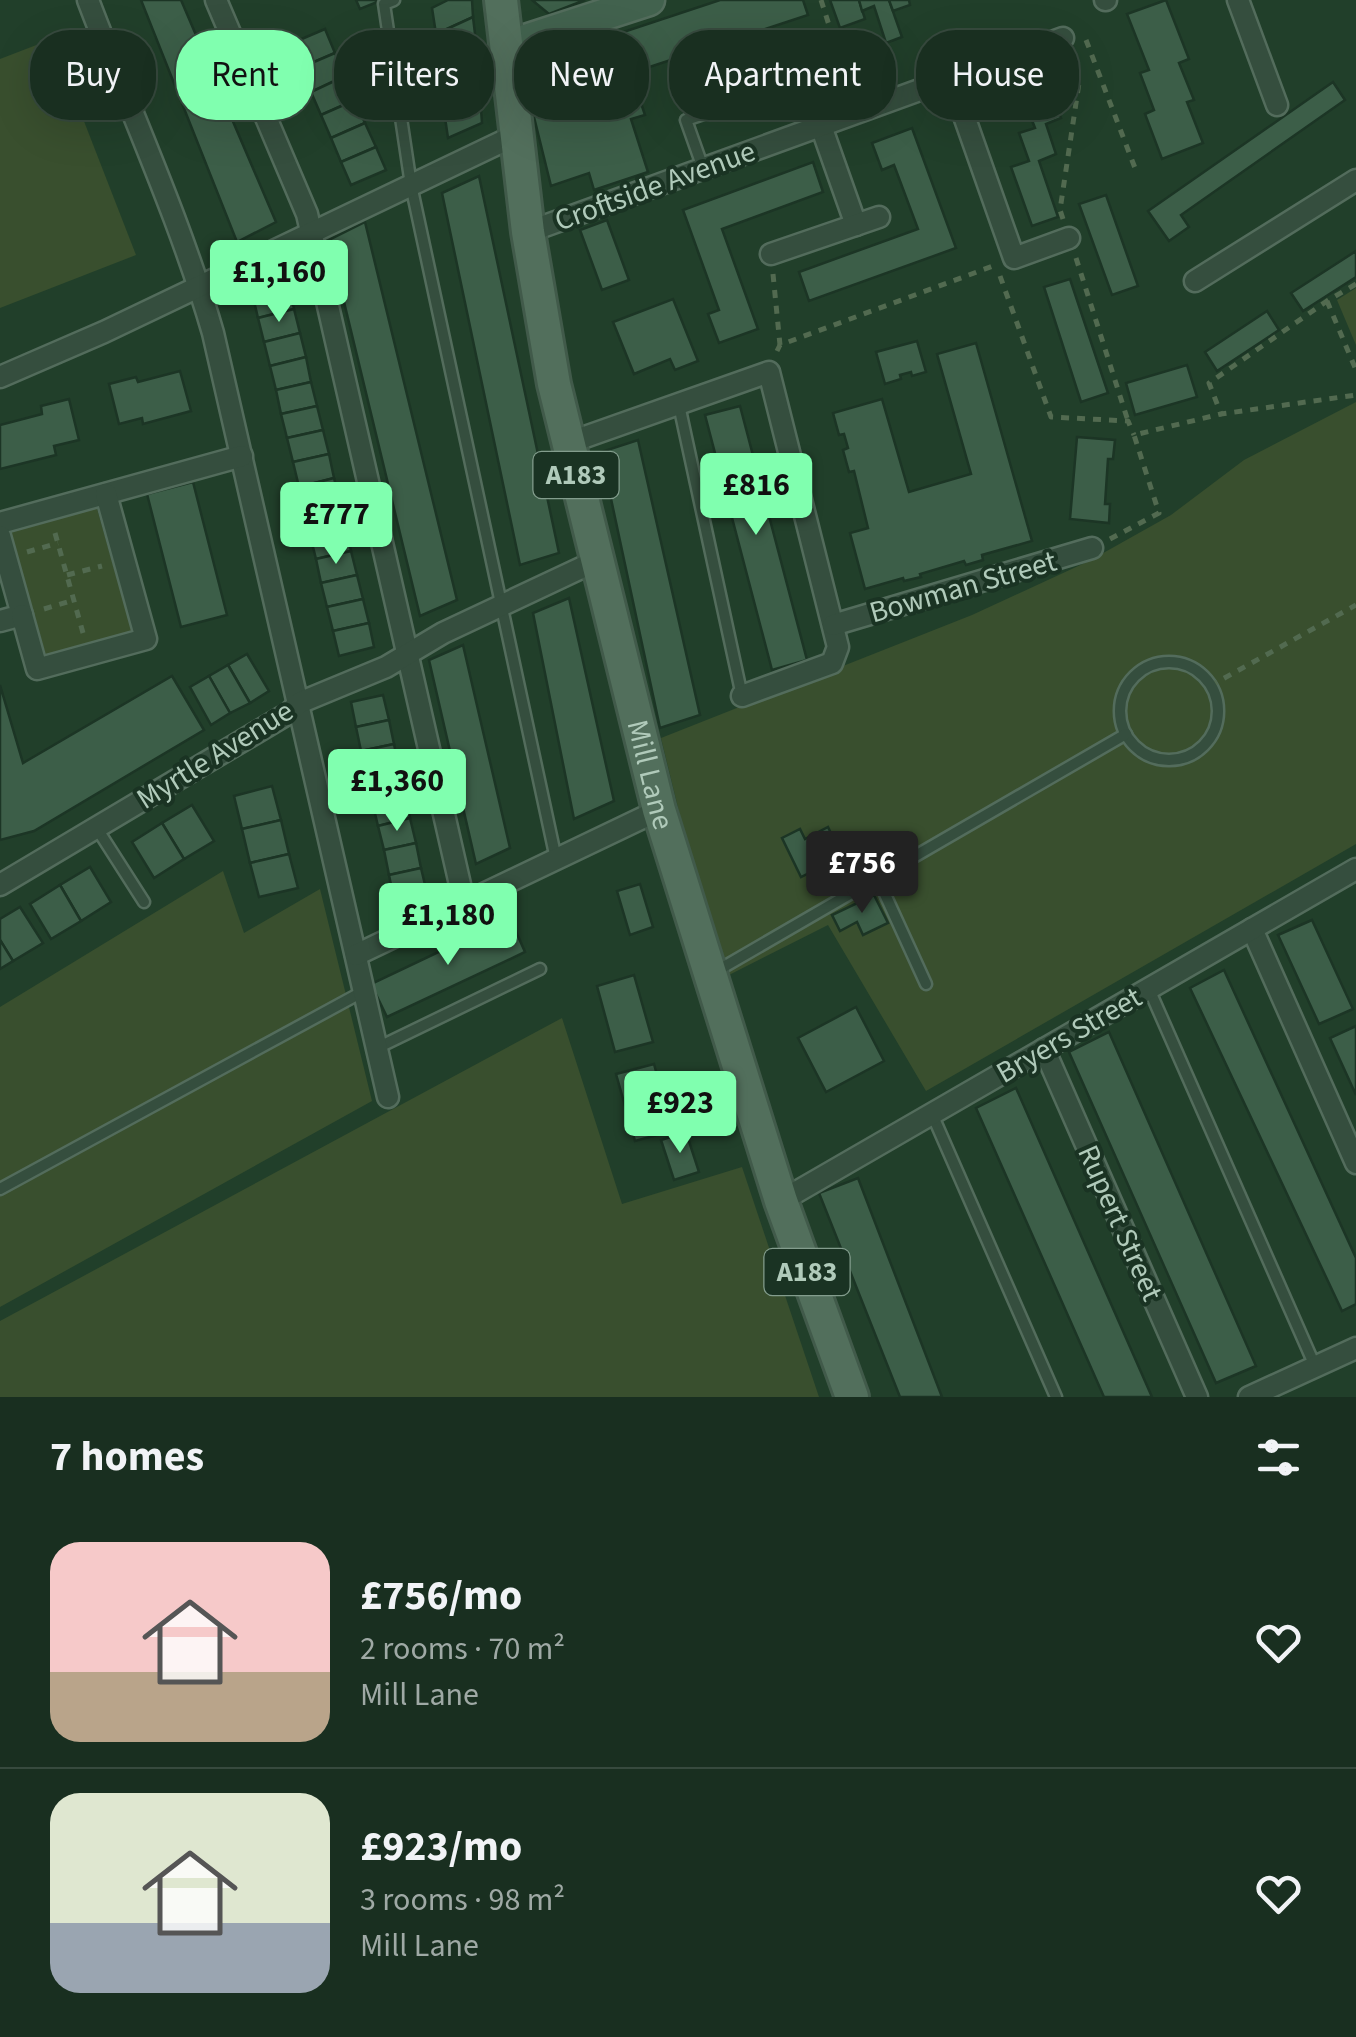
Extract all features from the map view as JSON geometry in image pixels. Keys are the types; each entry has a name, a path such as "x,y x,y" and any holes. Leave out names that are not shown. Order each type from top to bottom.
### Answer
{"main road":[{"name":"A183","path":"500,0 516,135"},
{"name":"Mill Lane","path":"516,135 554,384 660,810 781,1201 852,1397"}],"street":[{"path":"88,0 200,285 388,1096"},
{"path":"216,0 307,214 464,902"},
{"path":"507,46 649,0"},
{"path":"1238,0 1277,105"},
{"name":"Croftside Avenue","path":"528,232 836,120"},
{"path":"965,120 1014,258 1069,238"},
{"path":"821,126 856,225"},
{"path":"0,377 104,332 516,135"},
{"path":"1194,281 1356,180"},
{"path":"771,254 879,218"},
{"path":"568,443 769,372"},
{"name":"Bowman Street","path":"742,696 832,663 838,648 769,372"},
{"path":"0,523 242,456"},
{"path":"0,536 37,670 146,639 106,494"},
{"name":"Bowman Street","path":"833,625 1092,548"},
{"name":"Myrtle Avenue","path":"0,885 289,713 299,703 386,667 442,633 598,560"},
{"path":"0,621 22,615"},
{"path":"356,955 660,810"},
{"name":"Bryers Street","path":"781,1201 1356,870"},
{"path":"1252,930 1356,1163"},
{"name":"Rupert Street","path":"1044,1050 1197,1397"},
{"path":"1249,1397 1356,1348"}],"lane":[{"path":"394,0 384,4 411,184 556,859"},
{"path":"686,120 703,168"},
{"path":"678,404 742,696"},
{"path":"1180,663 1207,680 1215,694 1216,725 1197,751 1182,758 1150,756 1126,734 1120,719 1120,703 1136,674 1149,666 1180,663"},
{"path":"710,974 1126,734"},
{"path":"96,827 144,902"},
{"path":"878,879 926,984"},
{"path":"377,1048 540,968"},
{"path":"1148,989 1315,1367"},
{"path":"0,1189 364,991"},
{"path":"932,1114 1056,1397"}],"path":[{"path":"821,0 831,30"},
{"path":"1080,25 1135,168"},
{"path":"1073,120 1060,210 1159,513 1092,548"},
{"path":"769,372 780,345 771,254"},
{"path":"780,345 996,265 1052,417 1128,422"},
{"path":"1221,414 1209,383 1356,284"},
{"path":"1327,301 1356,370"},
{"path":"1134,435 1221,414 1356,395"},
{"path":"49,510 90,655"},
{"path":"6,558 58,543"},
{"path":"67,576 124,560"},
{"path":"22,615 74,600"},
{"path":"1210,686 1356,605"}],"green space":[{"path":"30,47 30,120 84,120 136,255 0,308 0,59"},
{"path":"1356,288 1356,345 1337,300"},
{"path":"1356,402 1356,844 926,1091 828,925 729,975 683,828 661,738 972,615 1089,561 1171,515 1244,460"},
{"path":"96,505 132,631 46,656 10,530"},
{"path":"223,871 244,933 320,889 372,1101 0,1307 0,1007"},
{"path":"562,1018 622,1204 742,1167 819,1397 0,1397 0,1321"}],"building":[{"path":"141,0 181,0 194,30 176,30 176,88 156,30"},
{"path":"356,0 382,0 360,9"},
{"path":"448,0 472,0 473,17 445,30 435,30 432,8"},
{"path":"532,0 585,0 549,14"},
{"path":"720,0 803,0 808,15 762,30 669,30 669,61 649,67 649,30 629,30"},
{"path":"830,0 859,0 865,19 840,28"},
{"path":"859,0 889,0 902,37 896,39 896,30 882,30 874,6 862,11"},
{"path":"889,0 909,0 910,5 893,11"},
{"path":"1166,0 1189,59 1179,63 1194,100 1187,102 1203,143 1162,159 1145,114 1154,110 1140,73 1149,70 1127,14"},
{"path":"473,17 475,30 445,30"},
{"path":"325,29 334,53 314,62 314,34"},
{"path":"334,53 334,81 314,91 314,62"},
{"path":"334,81 334,109 321,115 314,91"},
{"path":"1333,82 1345,100 1181,215 1189,227 1169,241 1148,211"},
{"path":"334,109 334,120 365,123 331,138 321,115"},
{"path":"189,120 232,120 276,222 237,242"},
{"path":"445,120 482,120 482,123 448,138"},
{"path":"535,120 631,120 648,172 594,190 589,173 551,186"},
{"path":"1032,120 1056,120 1046,124 1056,154 1039,161 1058,217 1032,226 1011,167 1029,161 1019,133 1035,128"},
{"path":"365,123 376,147 341,162 331,138"},
{"path":"912,128 956,248 809,301 799,272 918,229 894,165 882,170 872,143"},
{"path":"376,147 386,170 351,185 341,162"},
{"path":"813,162 823,192 722,229 758,329 719,343 708,314 719,310 683,210"},
{"path":"479,176 559,553 520,565 442,193"},
{"path":"1106,195 1138,286 1112,295 1079,204"},
{"path":"607,220 629,280 602,290 580,230"},
{"path":"365,222 457,600 420,616 329,240"},
{"path":"1356,251 1356,277 1303,311 1291,293"},
{"path":"274,272 279,288 289,285 294,309 258,318 250,284"},
{"path":"1070,279 1108,393 1081,402 1044,287"},
{"path":"673,299 698,361 675,370 670,359 634,374 613,322"},
{"path":"294,309 300,333 264,342 258,318"},
{"path":"1267,311 1279,330 1217,371 1205,352"},
{"path":"300,333 306,357 270,366 264,342"},
{"path":"917,341 926,372 900,375 901,379 885,384 876,352"},
{"path":"976,343 1032,541 982,555 983,560 966,565 964,561 920,574 921,577 865,589 850,533 868,528 854,471 849,472 843,450 848,448 844,434 839,435 833,413 882,399 909,492 971,474 937,354"},
{"path":"306,357 311,382 276,390 270,366"},
{"path":"1187,365 1197,397 1135,415 1126,383"},
{"path":"180,371 191,411 143,424 142,418 119,424 109,384 136,377 138,382"},
{"path":"311,382 317,406 281,414 276,390"},
{"path":"69,399 79,440 54,446 56,455 0,469 0,425 42,414 41,406"},
{"path":"317,406 323,430 287,438 281,414"},
{"path":"740,406 807,660 772,670 705,415"},
{"path":"323,430 329,454 293,462 287,438"},
{"path":"1077,437 1115,440 1113,459 1108,459 1105,504 1110,504 1109,523 1070,519"},
{"path":"638,440 700,715 660,728 601,452"},
{"path":"329,454 334,478 299,487 293,462"},
{"path":"334,478 340,502 304,511 299,487"},
{"path":"193,482 227,615 181,627 147,494"},
{"path":"340,502 346,527 310,535 304,511"},
{"path":"346,527 351,551 316,559 310,535"},
{"path":"351,551 357,575 321,583 316,559"},
{"path":"357,575 363,599 327,607 321,583"},
{"path":"569,598 614,801 574,819 533,613"},
{"path":"363,599 369,623 333,631 327,607"},
{"path":"369,623 374,647 339,656 333,631"},
{"path":"463,645 510,848 476,864 429,660"},
{"path":"247,654 269,691 250,703 228,665"},
{"path":"228,665 250,703 230,713 209,676"},
{"path":"172,676 204,730 34,831 0,840 0,685 23,763"},
{"path":"209,676 230,713 211,725 190,687"},
{"path":"383,695 389,720 356,727 351,702"},
{"path":"389,720 394,744 361,751 356,727"},
{"path":"394,744 399,769 367,776 361,751"},
{"path":"399,769 405,794 372,801 367,776"},
{"path":"272,786 281,820 242,829 234,796"},
{"path":"405,794 410,818 378,826 372,801"},
{"path":"192,805 214,841 184,859 162,823"},
{"path":"410,818 416,843 384,850 378,826"},
{"path":"281,820 289,854 250,863 242,829"},
{"path":"162,823 184,859 154,878 132,842"},
{"path":"828,827 837,846 812,858 817,869 801,877 782,838 800,829 805,839"},
{"path":"416,843 421,868 389,875 384,850"},
{"path":"289,854 298,888 259,897 250,863"},
{"path":"90,867 111,902 81,921 60,885"},
{"path":"421,868 427,893 394,900 389,875"},
{"path":"640,884 653,927 630,935 617,891"},
{"path":"60,885 81,921 51,939 30,904"},
{"path":"874,895 888,923 863,935 857,922 840,931 832,915"},
{"path":"20,907 43,943 13,961 0,940 0,919"},
{"path":"510,918 525,952 387,1017 371,984"},
{"path":"1312,920 1353,1009 1319,1024 1278,935"},
{"path":"0,940 13,961 0,969"},
{"path":"1224,970 1356,1258 1356,1304 1342,1311 1190,988"},
{"path":"634,975 653,1042 615,1052 597,986"},
{"path":"856,1007 884,1061 826,1092 798,1038"},
{"path":"1356,1026 1356,1095 1330,1038"},
{"path":"1109,1032 1256,1366 1216,1383 1069,1052"},
{"path":"654,1064 672,1131 635,1141 616,1074"},
{"path":"1016,1088 1152,1397 1104,1397 976,1108"},
{"path":"686,1132 699,1172 674,1180 661,1140"},
{"path":"858,1178 942,1397 900,1397 819,1193"}]}
